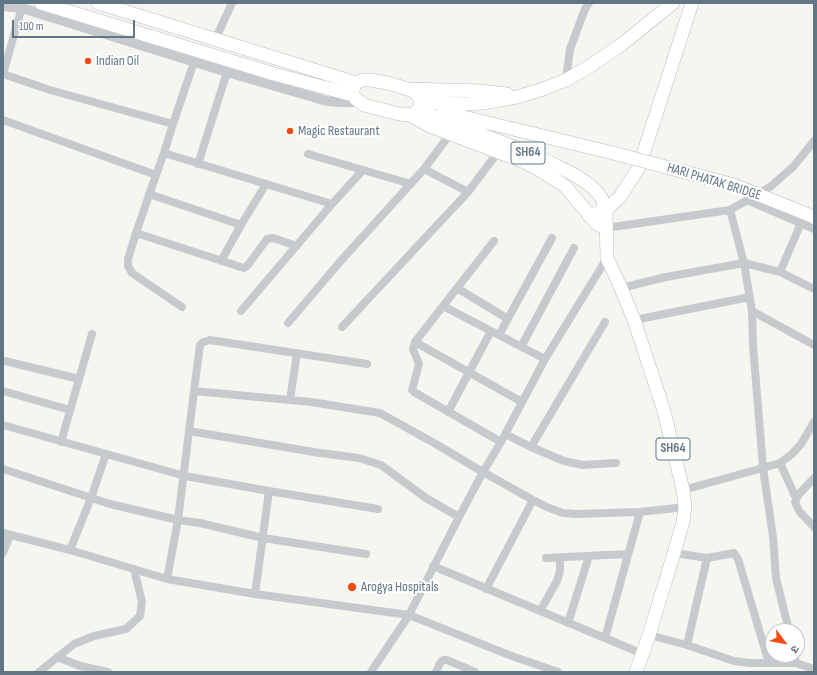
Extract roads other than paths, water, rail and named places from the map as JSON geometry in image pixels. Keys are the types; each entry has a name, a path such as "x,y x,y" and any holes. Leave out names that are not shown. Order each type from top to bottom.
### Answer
{"main road":[{"path":"42,3 197,56 356,93"},
{"path":"98,3 114,5 215,40 356,93 381,110 417,109 466,104 517,97 543,89 566,80 587,68 615,49 673,3"},
{"path":"589,216 606,210 620,198 639,167 692,3"},
{"path":"356,93 362,80 370,80 408,89 480,91 500,93 517,97"},
{"path":"408,89 416,93 417,109"},
{"name":"SH64","path":"417,109 522,150 578,177 598,193 606,210 607,258 634,320 664,411 683,490 685,507 683,522 674,553 636,672"},
{"name":"SH64","path":"417,109 432,127 538,169 565,186 583,206 589,216 597,224 606,228"},
{"name":"HARI PHATAK BRIDGE","path":"417,109 613,153 734,185 814,218"}],"street":[{"path":"215,40 232,3"},
{"path":"566,80 570,49 585,5"},
{"path":"3,6 22,6 197,56 227,72 327,101 339,102 356,93"},
{"path":"22,6 3,74 50,90 173,124"},
{"path":"182,307 132,273 128,266 128,259 197,56"},
{"path":"198,164 227,72"},
{"path":"3,120 156,175"},
{"path":"288,323 338,264 424,169 450,134"},
{"path":"606,228 730,210 770,187 794,167 814,141"},
{"path":"342,327 468,192 498,152"},
{"path":"164,154 332,204"},
{"path":"308,154 411,184"},
{"path":"424,169 468,192"},
{"path":"240,311 363,170"},
{"path":"222,261 241,225 266,184"},
{"path":"149,194 241,225"},
{"path":"747,200 814,229"},
{"path":"730,210 744,263 752,311 753,345 763,468 773,537 776,578 787,623"},
{"path":"780,272 801,223"},
{"path":"136,233 243,268 246,267 267,239 273,238 297,246"},
{"path":"448,412 469,373 495,333 508,319 552,238"},
{"path":"494,241 415,342 413,349 419,364 412,390 501,442"},
{"path":"521,346 574,248"},
{"path":"371,672 409,615 459,517 545,359 607,258"},
{"path":"621,288 666,277 744,263 780,272 814,289"},
{"path":"457,288 508,319"},
{"path":"634,320 750,297"},
{"path":"443,306 545,359"},
{"path":"752,311 814,345"},
{"path":"531,447 605,322"},
{"path":"60,442 92,334"},
{"path":"167,579 185,476 200,345 203,342 210,340 367,364"},
{"path":"415,342 522,402"},
{"path":"290,400 298,353"},
{"path":"5,360 79,379"},
{"path":"3,390 70,410"},
{"path":"194,391 290,400 380,414 533,500 563,513 640,512 685,507"},
{"path":"683,490 780,463 792,454 801,444 814,422"},
{"path":"3,425 185,476 378,509"},
{"path":"189,431 366,460 381,465 426,498 459,517"},
{"path":"505,434 564,461 583,465 616,463"},
{"path":"70,550 91,498 106,454"},
{"path":"780,463 796,498 795,502 799,511 814,527"},
{"path":"3,469 110,504 178,520 200,523 263,538 366,554"},
{"path":"796,498 814,478"},
{"path":"255,594 269,491"},
{"path":"486,589 533,500"},
{"path":"605,638 640,512"},
{"path":"3,553 6,534 70,550 167,579 255,594 409,615 558,672"},
{"path":"674,553 706,558 712,558 730,553 734,553 736,555 765,650"},
{"path":"546,558 628,554"},
{"path":"568,623 589,556"},
{"path":"540,611 557,581 560,571 560,558"},
{"path":"687,645 706,558"},
{"path":"433,566 643,654"},
{"path":"39,672 74,644 94,636 126,629 140,616 142,602 134,569"},
{"path":"649,635 687,645 734,661 765,663"},
{"path":"57,657 78,669 108,672"},
{"path":"436,672 443,660 447,660 475,672"},
{"path":"803,663 814,669"}],"place":[{"name":"Indian Oil","path":"88,61"},
{"name":"Magic Restaurant","path":"290,131"},
{"name":"Arogya Hospitals","path":"352,587"}]}
